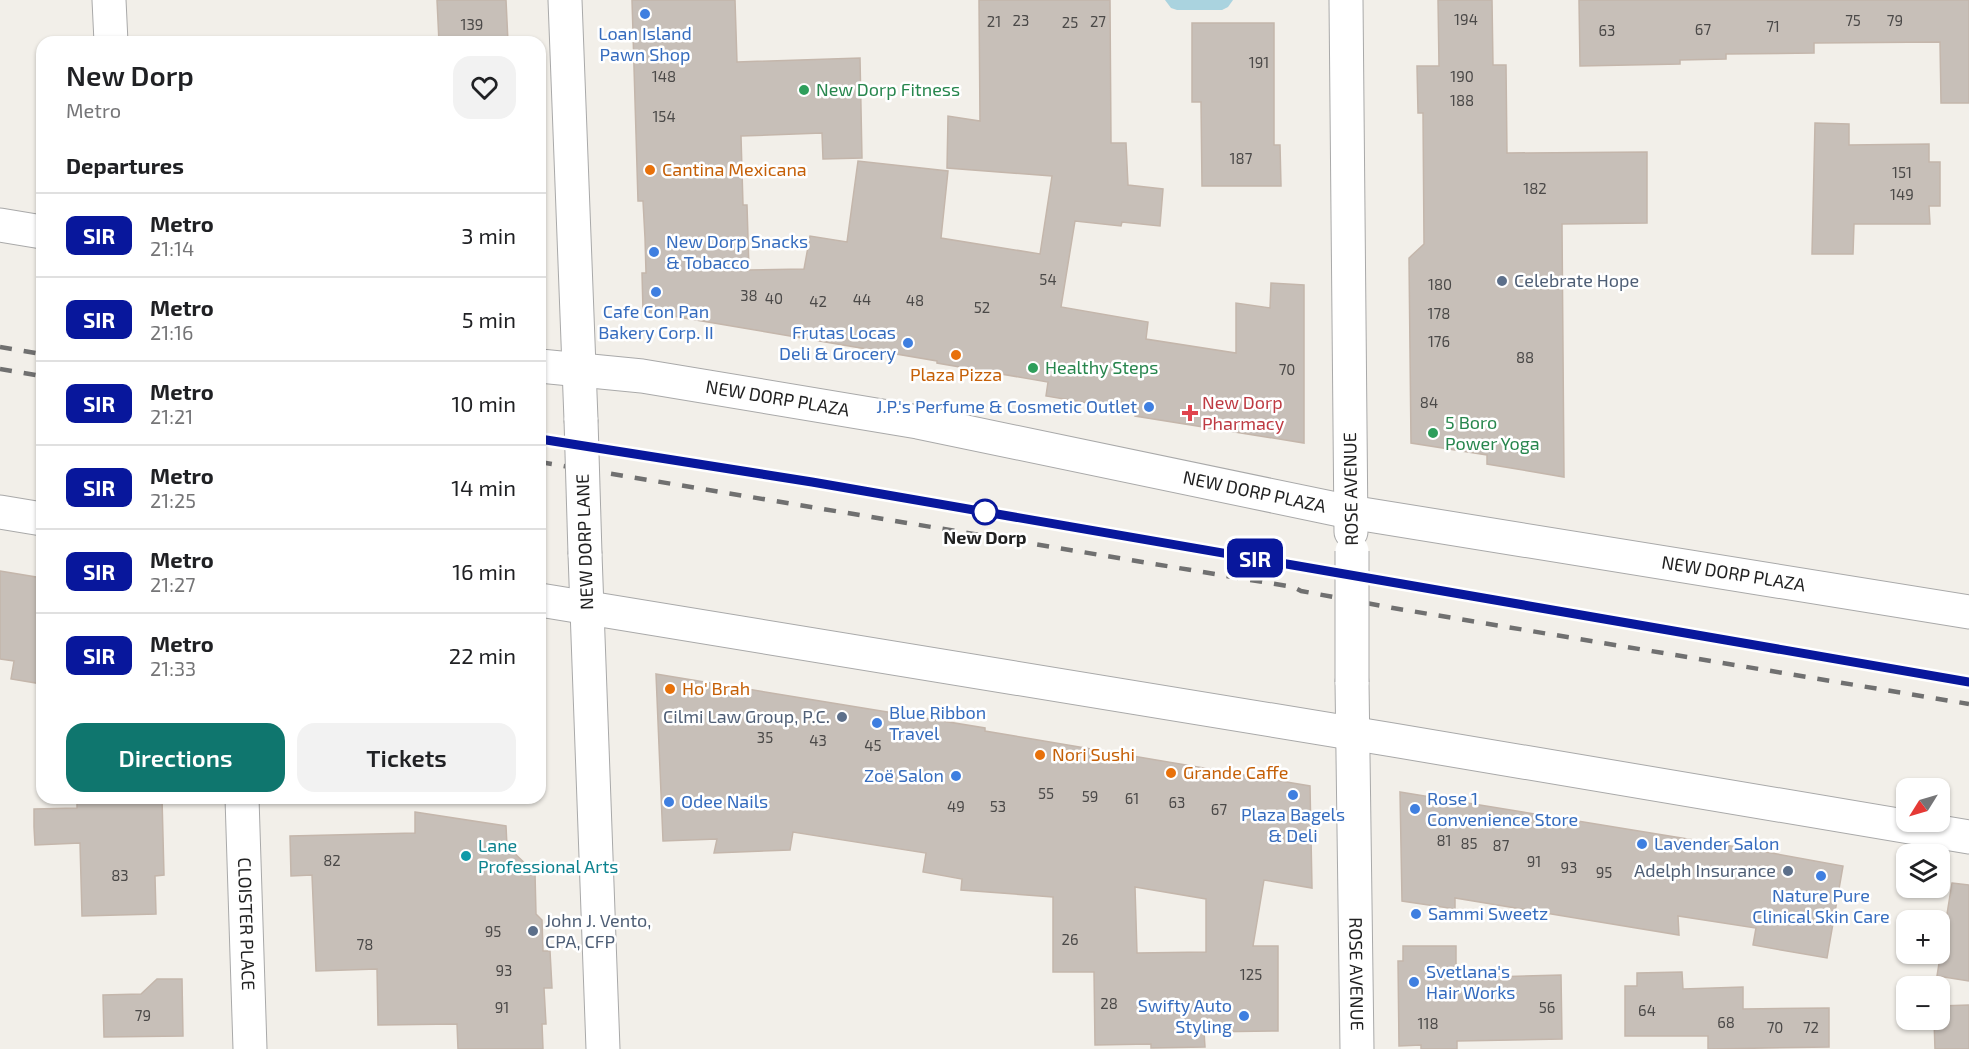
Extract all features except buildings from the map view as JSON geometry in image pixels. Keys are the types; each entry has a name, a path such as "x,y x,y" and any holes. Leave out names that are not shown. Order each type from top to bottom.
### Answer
{"street":[{"path":"109,0 111,36"},
{"name":"NEW DORP LANE","path":"565,0 603,1049"},
{"name":"ROSE AVENUE","path":"1346,0 1350,512 1358,1049"},
{"path":"0,225 36,231"},
{"name":"NEW DORP PLAZA","path":"546,367 642,376 918,422 1350,512 1969,612"},
{"path":"0,512 36,518"},
{"path":"546,601 1969,837"},
{"name":"CLOISTER PLACE","path":"242,804 250,1049"}],"water":[{"path":"1165,0 1233,0 1228,7 1222,10 1177,10 1171,8"}],"railway":[{"path":"0,347 36,353"},
{"path":"0,369 36,375"},
{"path":"546,440 765,474 1969,682"},
{"path":"546,463 1293,587 1301,591 1393,608 1969,704"}],"metro line":[{"name":"SIR","path":"546,440 765,474 1969,682"}],"place":[{"name":"Loan Island Pawn Shop","path":"645,14"},
{"name":"New Dorp Fitness","path":"804,90"},
{"name":"Cantina Mexicana","path":"650,170"},
{"name":"New Dorp Snacks & Tobacco","path":"654,252"},
{"name":"Celebrate Hope","path":"1502,281"},
{"name":"Cafe Con Pan Bakery Corp. II","path":"656,292"},
{"name":"Frutas Locas Deli & Grocery","path":"908,343"},
{"name":"Plaza Pizza","path":"956,355"},
{"name":"Healthy Steps","path":"1033,368"},
{"name":"J.P.'s Perfume & Cosmetic Outlet","path":"1149,407"},
{"name":"New Dorp Pharmacy","path":"1190,413"},
{"name":"5 Boro Power Yoga","path":"1433,433"},
{"name":"New Dorp","path":"985,512"},
{"name":"Ho' Brah","path":"670,689"},
{"name":"Cilmi Law Group, P.C.","path":"842,717"},
{"name":"Blue Ribbon Travel","path":"877,723"},
{"name":"Nori Sushi","path":"1040,755"},
{"name":"Grande Caffe","path":"1171,773"},
{"name":"Zoë Salon","path":"956,776"},
{"name":"Plaza Bagels & Deli","path":"1293,795"},
{"name":"Odee Nails","path":"669,802"},
{"name":"Rose 1 Convenience Store","path":"1415,809"},
{"name":"Lavender Salon","path":"1642,844"},
{"name":"Lane Professional Arts","path":"466,856"},
{"name":"Adelph Insurance","path":"1788,871"},
{"name":"Nature Pure Clinical Skin Care","path":"1821,876"},
{"name":"Sammi Sweetz","path":"1416,914"},
{"name":"John J. Vento, CPA, CFP","path":"533,931"},
{"name":"Svetlana's Hair Works","path":"1414,982"},
{"name":"Swifty Auto Styling","path":"1244,1016"}]}
